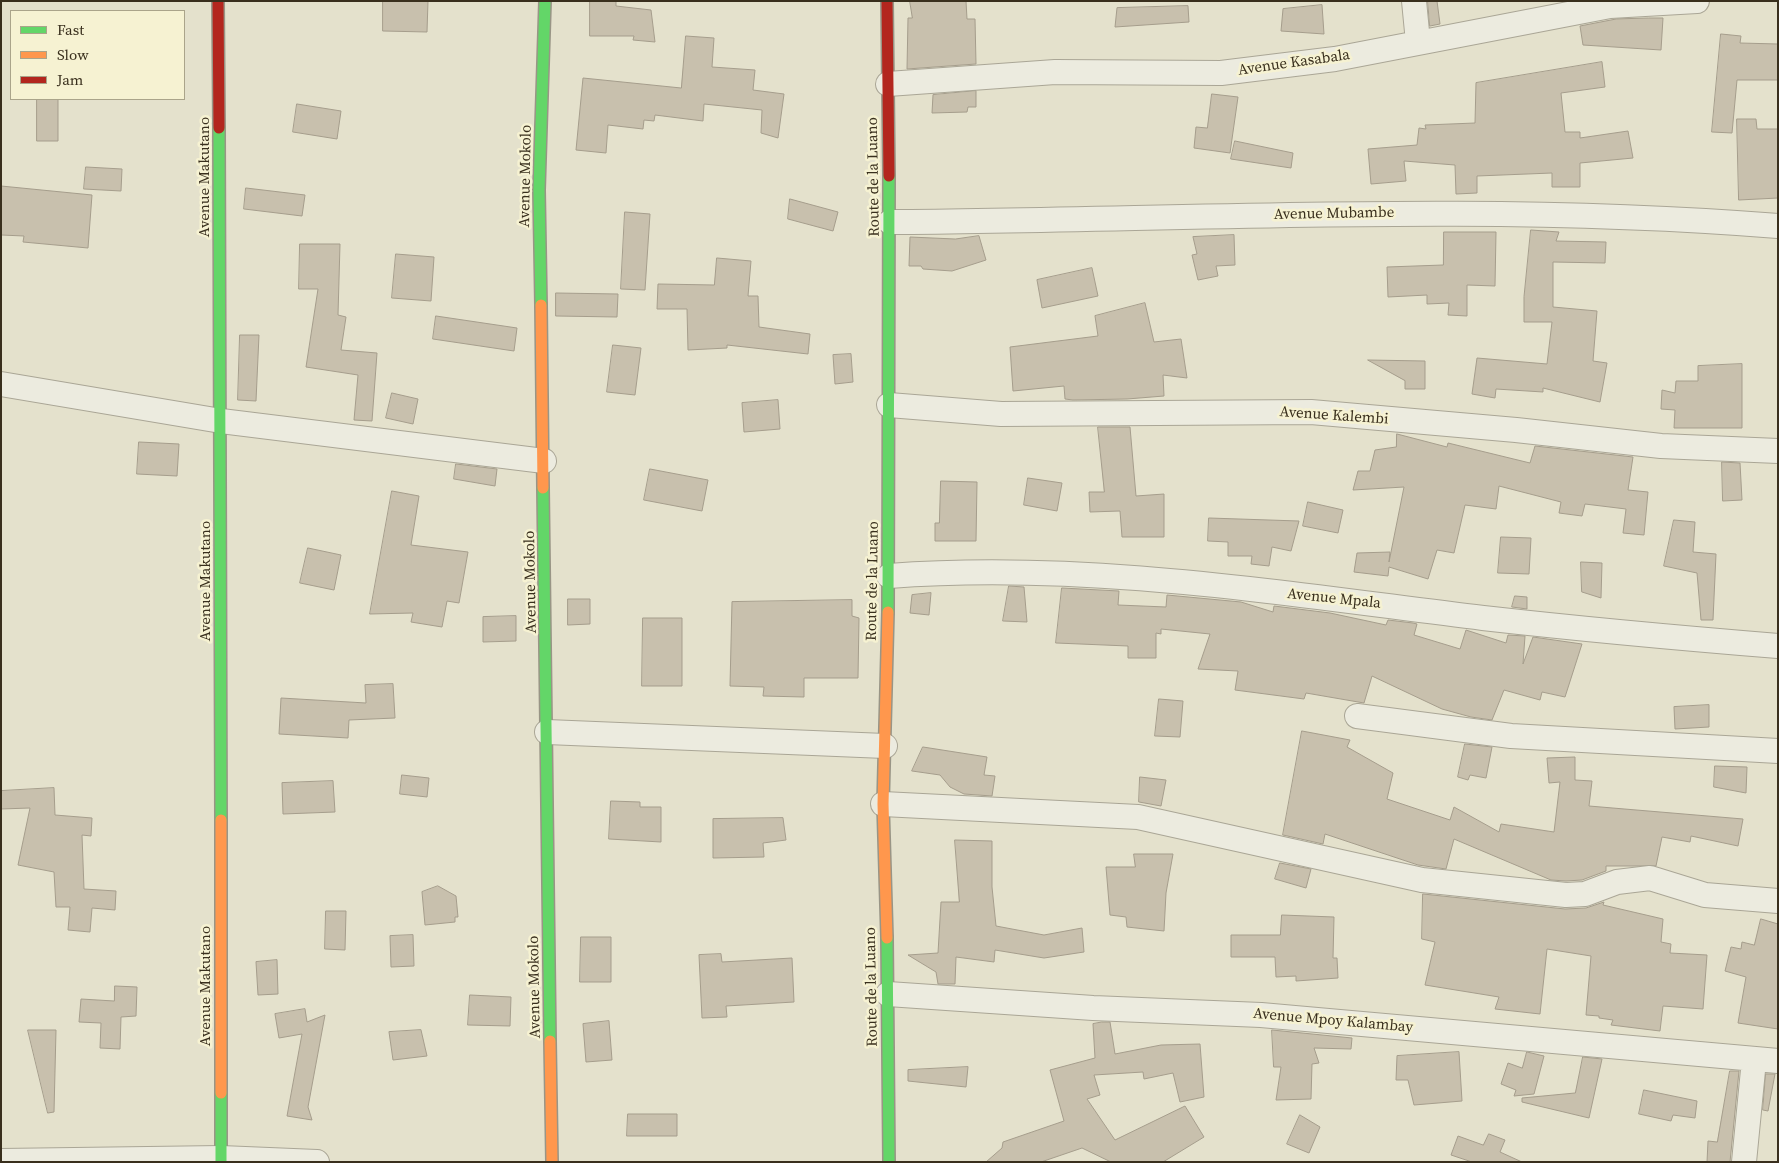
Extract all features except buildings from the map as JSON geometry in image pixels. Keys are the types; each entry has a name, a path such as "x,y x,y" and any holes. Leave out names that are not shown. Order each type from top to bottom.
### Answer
{"street":[{"name":"Avenue Makutano","path":"218,1 221,420 221,1160"},
{"name":"Avenue Mokolo","path":"545,1 539,190 552,1162"},
{"name":"Route de la Luano","path":"887,1 890,222 889,576 883,804 888,994 889,1162"},
{"path":"1414,1 1418,42"},
{"name":"Avenue Kasabala","path":"888,84 1055,72 1222,73 1335,59 1610,6 1697,1"},
{"name":"Avenue Mubambe","path":"890,222 1442,213 1670,217 1778,226"},
{"path":"1,384 221,420 544,461"},
{"name":"Avenue Kalembi","path":"889,405 1001,414 1312,412 1526,431 1660,446 1778,451"},
{"name":"Avenue Mpala","path":"889,576 940,572 1004,572 1125,578 1358,601 1482,618 1633,634 1778,646"},
{"path":"1358,716 1511,736 1778,752"},
{"path":"547,732 885,746"},
{"path":"883,804 1138,816 1422,880 1566,895 1585,894 1617,882 1650,878 1705,895 1778,901"},
{"name":"Avenue Mpoy Kalambay","path":"888,994 1093,1008 1261,1015 1778,1061"},
{"path":"1744,1162 1754,1060"},
{"path":"1,1161 221,1160 317,1162"}],"traffic: fast":[{"path":"541,305 539,190 545,1"},
{"path":"219,128 221,820"},
{"path":"888,612 889,176"},
{"path":"543,488 550,1041"},
{"path":"887,938 889,1162"},
{"path":"221,1093 221,1162"}],"traffic: slow":[{"path":"541,305 543,488"},
{"path":"887,938 883,804 888,612"},
{"path":"221,820 221,1093"},
{"path":"550,1041 552,1162"}],"traffic: jam":[{"path":"218,1 219,128"},
{"path":"887,1 889,176"}]}
